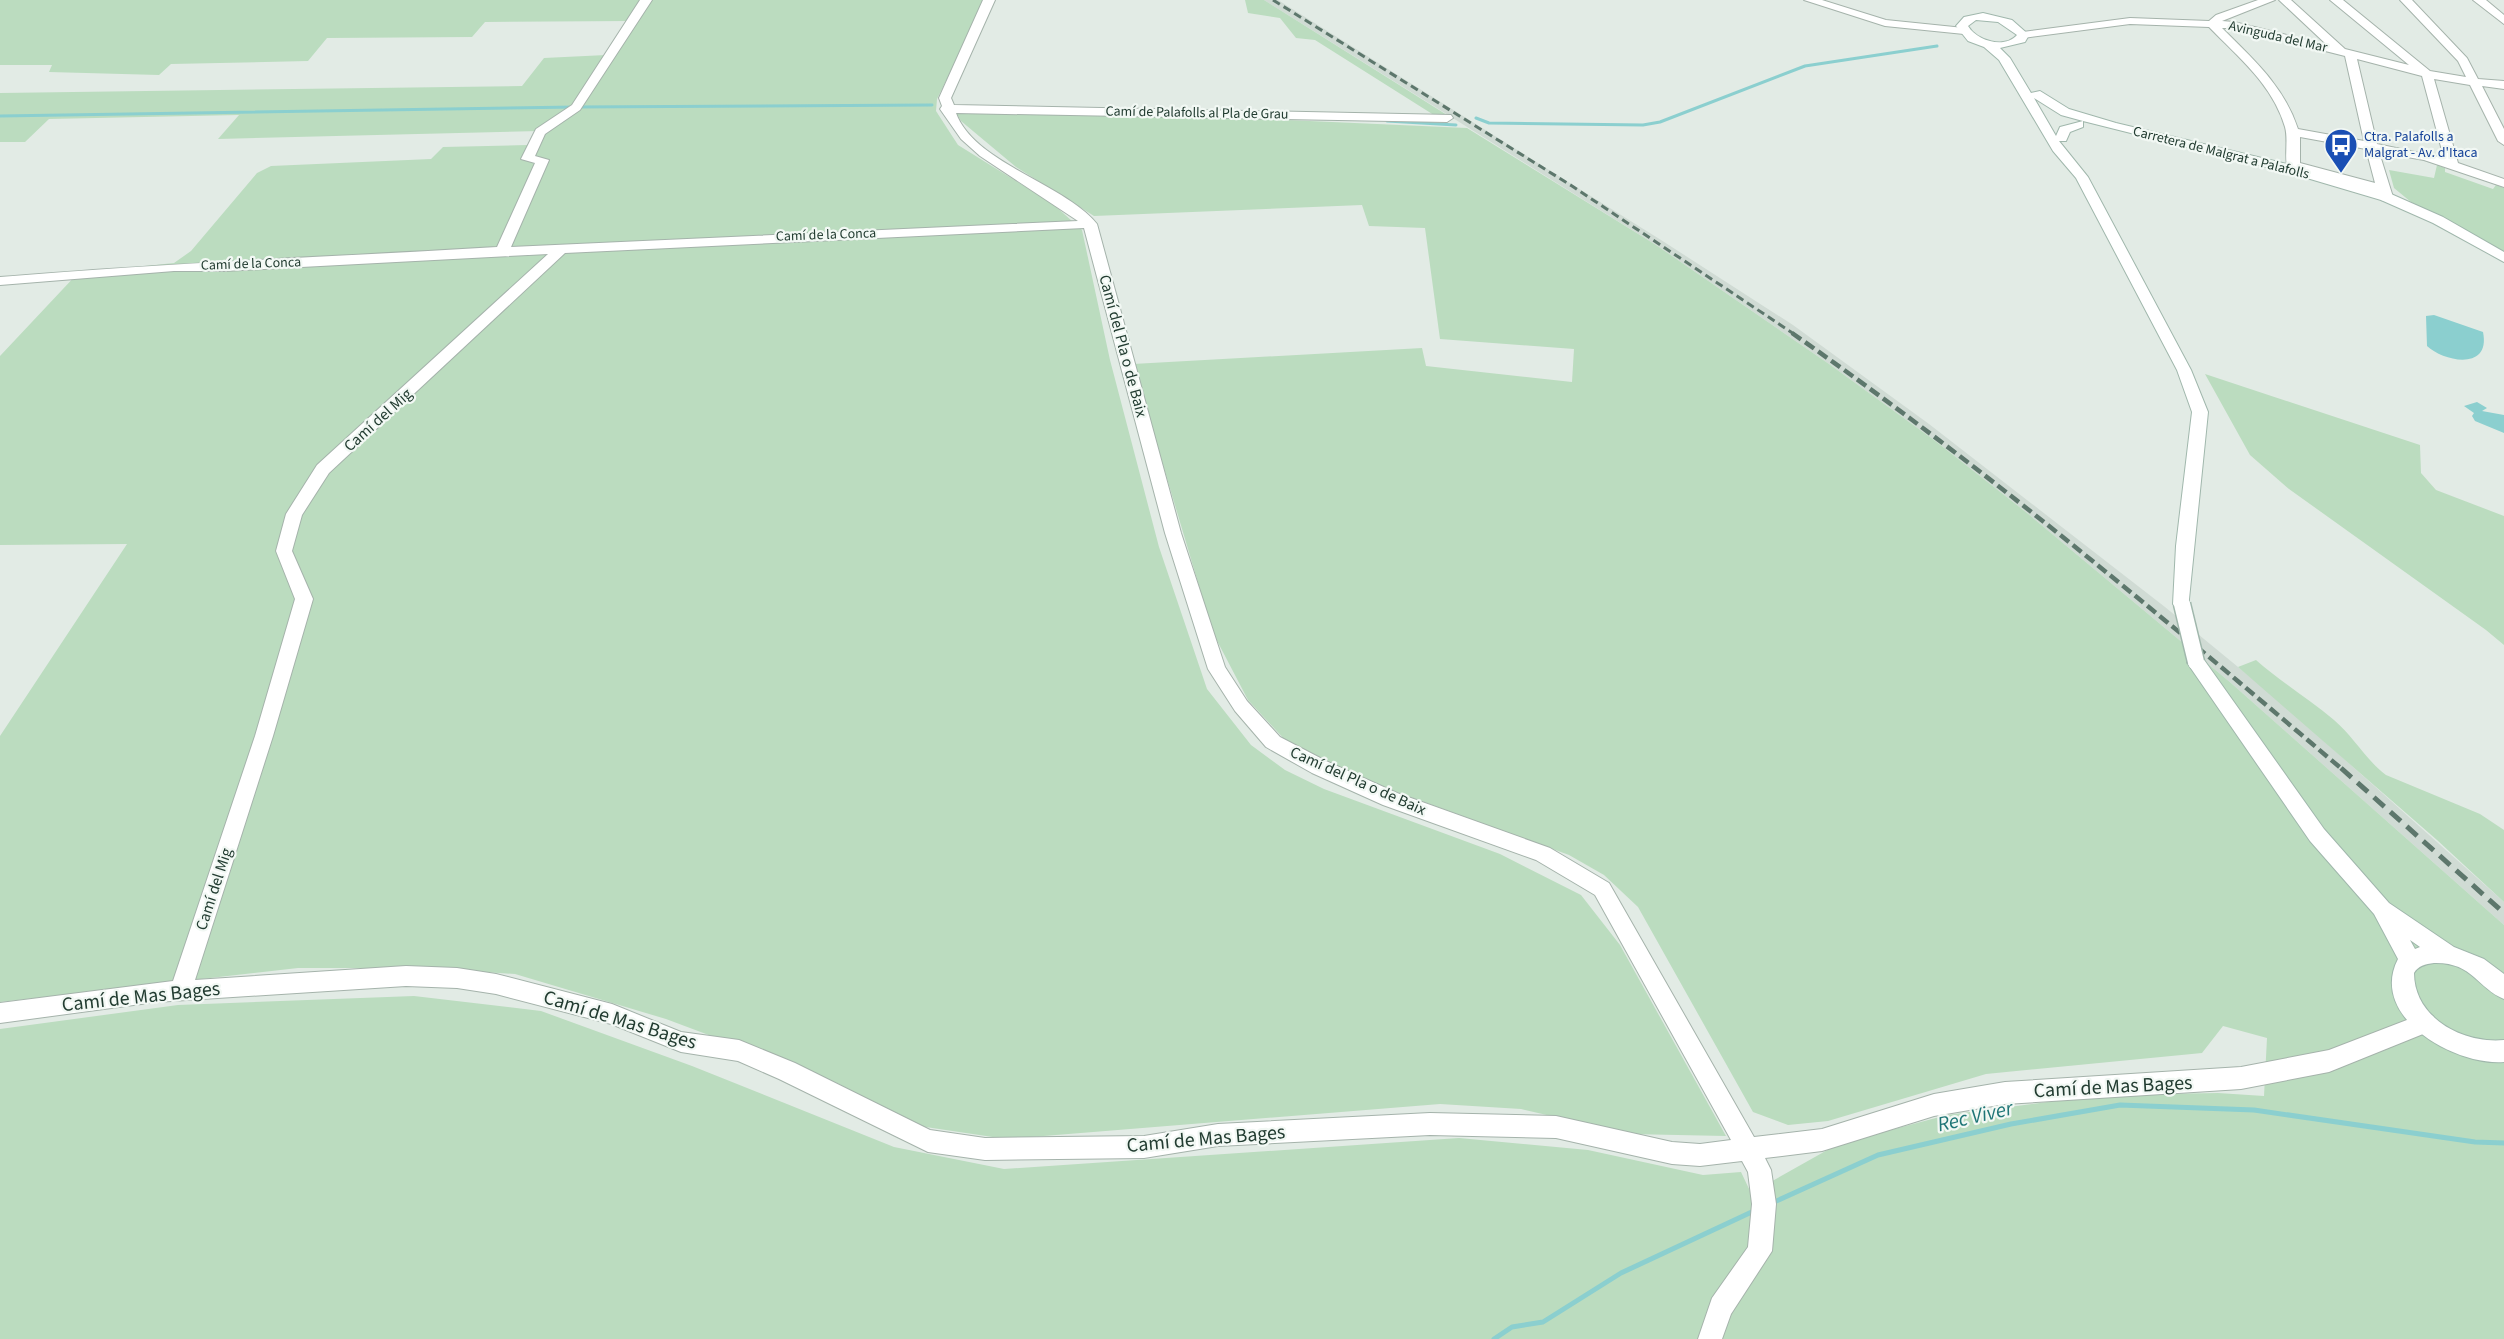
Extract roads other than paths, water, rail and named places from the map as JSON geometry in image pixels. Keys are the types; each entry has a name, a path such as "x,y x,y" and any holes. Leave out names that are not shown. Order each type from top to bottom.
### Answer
{"street":[{"path":"561,249 502,251 543,160 527,159 540,132 576,107 646,0"},
{"path":"989,0 945,98 946,109 964,136 989,156 1075,209 1090,224"},
{"path":"1810,0 1885,23 1964,31 1969,36 1988,44 2004,58 2060,143 2070,153 2072,164 2086,184 2178,360 2200,412 2184,546 2182,604 2196,662 2317,835 2381,908 2410,960"},
{"path":"2269,0 2220,17 2212,24 2265,76 2288,114 2292,132 2294,168"},
{"path":"2285,0 2346,53 2385,193"},
{"path":"2336,0 2427,74 2452,166"},
{"path":"2406,0 2463,60 2504,141"},
{"path":"2479,0 2504,21"},
{"path":"1964,31 1964,22 1976,17 2000,19 2021,31 2021,40 2013,44 1988,44"},
{"name":"Avinguda del Mar","path":"2021,31 2048,31 2130,21 2234,25 2427,74 2476,83 2504,85"},
{"path":"2013,44 2014,56 2050,117 2060,143"},
{"path":"2022,88 2031,94 2040,112 2050,117 2079,124 2112,126"},
{"name":"Carretera de Malgrat a Palafolls","path":"2036,94 2065,112 2112,126 2294,168 2385,193 2430,215 2504,258"},
{"name":"Camí de Palafolls al Pla de Grau","path":"946,109 1447,118"},
{"path":"2050,117 2053,113 2065,112"},
{"path":"2060,143 2064,130 2079,124"},
{"path":"2292,132 2427,157 2504,183"},
{"name":"Camí de la Conca","path":"561,249 1090,224"},
{"name":"Camí del Pla o de Baix","path":"1090,224 1173,534 1217,669 1241,706 1273,742 1319,767 1390,799 1543,854 1602,889 1754,1160 1764,1204 1760,1251 1721,1307 1710,1339"},
{"name":"Camí del Mig","path":"181,990 264,736 304,599 284,551 294,514 323,469 561,249"},
{"name":"Camí de la Conca","path":"0,281 174,267 225,267 502,251"},
{"path":"2381,908 2449,955"},
{"path":"2501,1054 2472,1050 2455,1043 2425,1023 2410,1005 2403,988 2403,972 2410,960 2426,953 2449,955 2474,964 2504,988"},
{"name":"Camí de Mas Bages","path":"0,1013 181,990 406,976 457,978 496,984 612,1014 681,1042 739,1052 787,1071 928,1142 986,1149 1144,1147 1218,1135 1430,1124 1556,1127 1672,1153 1754,1160 1934,1105 2005,1093 2241,1078 2329,1061 2425,1023"}],"water":[{"path":"2434,315 2483,332 2484,344 2480,353 2473,358 2454,359 2435,352 2427,346 2426,316"},
{"path":"2477,402 2487,408 2482,411 2504,415 2504,433 2475,421 2472,416 2474,413 2464,406"}],"waterway":[{"path":"1476,118 1489,123 1643,125 1660,122 1805,66 1937,46"},
{"path":"0,116 576,107 932,105"},
{"path":"1387,121 1456,125"},
{"name":"Rec Viver","path":"1772,1203 1878,1155 2011,1124 2120,1105 2254,1110 2475,1142 2504,1143"},
{"name":"Rec Viver","path":"1494,1339 1512,1327 1543,1322 1621,1273 1756,1210"}],"railway":[{"path":"1273,0 1572,186 1794,334"},
{"path":"1792,333 2004,490 2141,600 2343,770"},
{"path":"2341,768 2504,913"}],"place":[{"name":"Ctra. Palafolls a Malgrat - Av. d'Itaca","path":"2341,174"}]}
